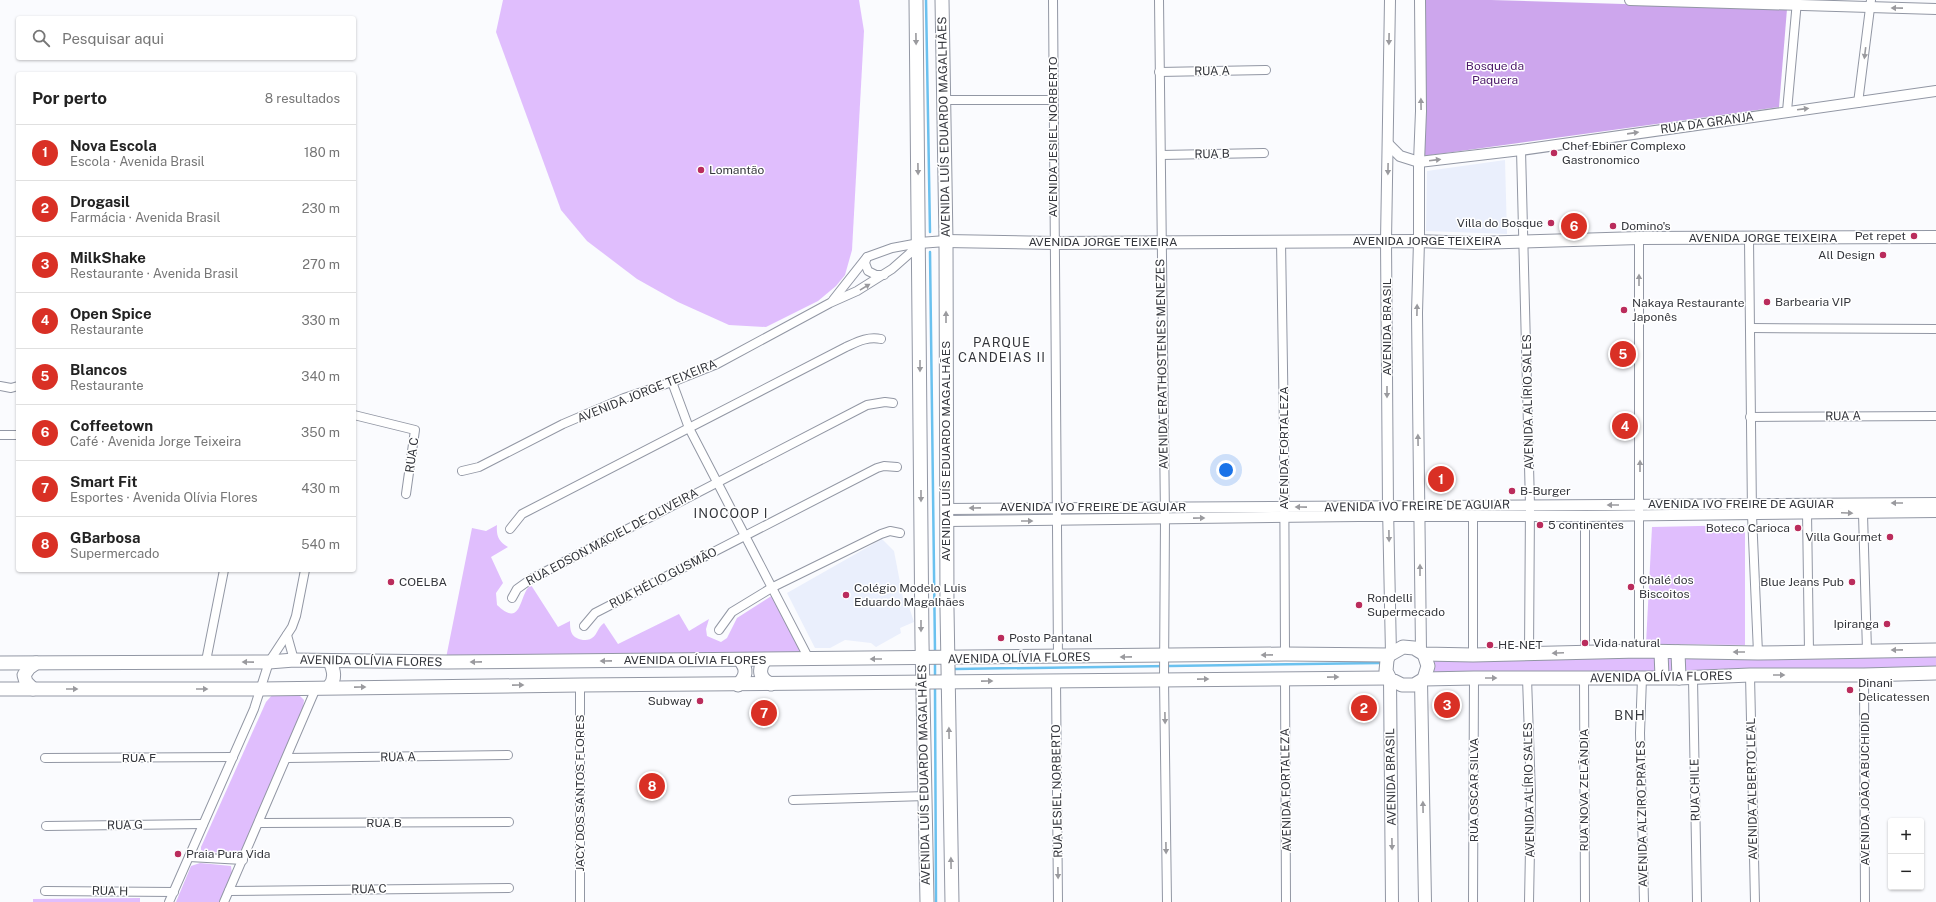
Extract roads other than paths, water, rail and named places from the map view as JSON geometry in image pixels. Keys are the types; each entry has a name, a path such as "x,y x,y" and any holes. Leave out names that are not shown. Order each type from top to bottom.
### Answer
{"main road":[{"name":"AVENIDA LUÍS EDUARDO MAGALHÃES","path":"916,0 916,244 927,902"},
{"name":"AVENIDA LUÍS EDUARDO MAGALHÃES","path":"942,0 946,241 947,659 952,902"},
{"name":"AVENIDA JORGE TEIXEIRA","path":"946,241 1054,243 1420,241 1474,243 1639,238 1749,239 1936,237"},
{"name":"AVENIDA OLÍVIA FLORES","path":"0,663 206,661 269,662 294,660 448,662 1165,657 1285,654 1391,654 1403,647 1414,648 1422,653 1473,655 1639,651 1809,652 1936,650"},
{"path":"1661,652 1662,678"},
{"path":"1678,652 1679,678"},
{"path":"1422,653 1428,666 1422,680 1425,902"},
{"name":"AVENIDA BRASIL","path":"1391,654 1386,660 1386,671 1390,679 1392,902"},
{"path":"738,684 746,674 746,669 740,660"},
{"path":"765,660 760,669 761,675 764,681 771,684"},
{"path":"322,688 334,679 334,671 330,661"},
{"path":"33,689 26,682 24,675 29,668 36,663"},
{"name":"AVENIDA OLÍVIA FLORES","path":"0,689 260,689 1285,678 1390,679 1402,685 1414,685 1422,680 1474,678 1693,678 1750,675 1864,675 1936,673"}],"street":[{"name":"AVENIDA JESIEL NORBERTO","path":"1053,0 1058,658"},
{"name":"AVENIDA ERATHOSTENES MENEZES","path":"1159,0 1165,518 1164,679"},
{"name":"AVENIDA BRASIL","path":"1390,0 1386,241 1388,512 1391,654"},
{"path":"1420,0 1420,241 1417,321 1422,653"},
{"path":"1630,0 1871,4 1936,9"},
{"path":"1787,111 1796,3"},
{"path":"1858,103 1871,4"},
{"name":"RUA A","path":"1159,72 1266,70"},
{"name":"RUA DA GRANJA","path":"1388,144 1400,156 1419,162 1521,150 1936,91"},
{"path":"944,100 1053,100"},
{"name":"AVENIDA ALÍRIO SALES","path":"1521,150 1525,242 1530,505 1529,654"},
{"name":"RUA B","path":"1161,155 1264,153"},
{"path":"1639,238 1639,651"},
{"path":"1749,239 1752,515 1758,652"},
{"name":"AVENIDA JORGE TEIXEIRA","path":"830,303 867,257 892,248 946,241"},
{"name":"AVENIDA FORTALEZA","path":"1281,241 1285,654"},
{"name":"AVENIDA JORGE TEIXEIRA","path":"462,471 479,467 563,424 630,396 672,382 717,364 830,303 857,292 884,275 909,254 916,244"},
{"path":"867,257 865,263 868,271 876,275 884,275"},
{"path":"1751,328 1936,329"},
{"path":"510,529 522,514 846,347 865,339 875,337 881,339"},
{"path":"672,382 689,428 773,587 809,659"},
{"path":"0,386 11,388 16,387"},
{"name":"RUA EDSON MACIEL DE OLIVEIRA","path":"512,598 516,589 522,584 717,482 868,405 885,402 893,403"},
{"name":"RUA C","path":"356,416 414,430 406,494"},
{"name":"RUA A","path":"1750,417 1936,416"},
{"path":"0,435 16,435"},
{"name":"RUA HÉLIO GUSMÃO","path":"584,626 594,614 877,468 884,466 897,467"},
{"name":"AVENIDA IVO FREIRE DE AGUIAR","path":"946,515 1057,507 1284,507 1420,512 1530,505 1936,503"},
{"name":"AVENIDA IVO FREIRE DE AGUIAR","path":"946,515 1057,520 1284,518 1388,512"},
{"name":"AVENIDA IVO FREIRE DE AGUIAR","path":"1420,512 1472,516 1640,516 1752,515 1807,512 1863,514 1936,512"},
{"path":"1807,512 1809,652"},
{"path":"1863,514 1867,651"},
{"path":"1472,516 1473,655"},
{"path":"1585,516 1585,652"},
{"path":"719,630 732,612 773,587 882,534 890,531 900,533"},
{"path":"206,661 224,572"},
{"path":"169,902 254,709 269,662 287,635 296,616 305,572"},
{"path":"287,635 294,660"},
{"name":"AVENIDA ALBERTO LEAL","path":"1750,675 1755,902"},
{"name":"AVENIDA JOÃO ABUCHIDID","path":"1864,675 1865,902"},
{"name":"AVENIDA FORTALEZA","path":"1285,678 1286,902"},
{"name":"RUA OSCAR SILVA","path":"1473,902 1474,678"},
{"name":"AVENIDA ALÍRIO SALES","path":"1527,678 1531,795 1529,902"},
{"name":"AVENIDA ALZIRO PRATES","path":"1642,678 1640,733 1644,902"},
{"name":"RUA CHILE","path":"1693,678 1697,902"},
{"path":"1164,679 1167,902"},
{"name":"RUA NOVA ZELÂNDIA","path":"1584,679 1585,902"},
{"name":"RUA JESIEL NORBERTO","path":"1056,680 1058,902"},
{"name":"JACY DOS SANTOS FLORES","path":"580,685 580,902"},
{"path":"224,902 287,758 322,688"},
{"name":"RUA A","path":"287,758 508,755"},
{"name":"RUA F","path":"45,758 232,758"},
{"path":"793,800 926,796"},
{"name":"RUA B","path":"259,823 509,822"},
{"name":"RUA G","path":"46,826 203,824"},
{"path":"189,857 243,860"},
{"name":"RUA C","path":"229,891 509,888"},
{"name":"RUA H","path":"45,890 174,892"}],"waterway":[{"path":"926,0 930,232"},
{"path":"930,252 935,651"},
{"path":"955,669 1379,663"},
{"path":"935,664 935,677"},
{"path":"935,689 936,902"}],"place":[{"name":"Chef Ebiner Complexo Gastronomico","path":"1554,153"},
{"name":"Lomantão","path":"701,170"},
{"name":"Villa do Bosque","path":"1551,223"},
{"name":"Coffeetown","path":"1574,226"},
{"name":"Domino's","path":"1613,226"},
{"name":"Pet repet","path":"1914,236"},
{"name":"All Design","path":"1883,255"},
{"name":"Barbearia VIP","path":"1767,302"},
{"name":"Nakaya Restaurante Japonês","path":"1624,310"},
{"name":"Blancos","path":"1623,354"},
{"name":"Open Spice","path":"1625,426"},
{"name":"Nova Escola","path":"1441,479"},
{"name":"B-Burger","path":"1512,491"},
{"name":"5 continentes","path":"1540,525"},
{"name":"Boteco Carioca","path":"1798,528"},
{"name":"Villa Gourmet","path":"1890,537"},
{"name":"COELBA","path":"391,582"},
{"name":"Blue Jeans Pub","path":"1852,582"},
{"name":"Chalé dos Biscoitos","path":"1631,587"},
{"name":"Colégio Modelo Luis Eduardo Magalhães","path":"846,595"},
{"name":"Rondelli Supermecado","path":"1359,605"},
{"name":"Ipiranga","path":"1887,624"},
{"name":"Posto Pantanal","path":"1001,638"},
{"name":"Vida natural","path":"1585,643"},
{"name":"HE-NET","path":"1490,645"},
{"name":"Dinani Delicatessen","path":"1850,690"},
{"name":"Subway","path":"700,701"},
{"name":"MilkShake","path":"1447,705"},
{"name":"Drogasil","path":"1364,708"},
{"name":"Smart Fit","path":"764,713"},
{"name":"GBarbosa","path":"652,786"},
{"name":"Praia Pura Vida","path":"178,854"}],"district":[{"name":"PARQUE CANDEIAS II","path":"1002,350"},
{"name":"INOCOOP I","path":"731,513"},
{"name":"BNH","path":"1630,715"}],"park label":[{"name":"Bosque da Paquera","path":"1495,73"}]}
